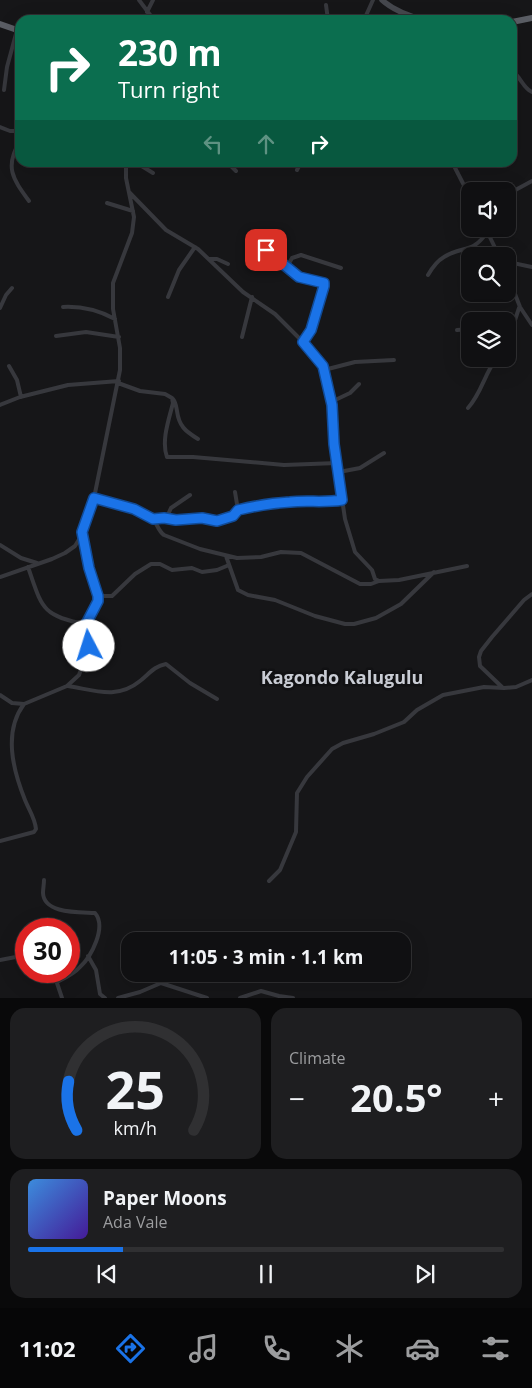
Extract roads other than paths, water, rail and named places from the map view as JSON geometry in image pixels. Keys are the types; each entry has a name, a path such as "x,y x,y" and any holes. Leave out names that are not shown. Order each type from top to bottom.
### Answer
{"highway":[{"path":"517,21 532,18"},
{"path":"0,24 15,29"}],"main road":[{"path":"382,0 391,8 408,15"}],"street":[{"path":"139,0 150,15"},
{"path":"147,12 153,0"},
{"path":"366,15 373,0"},
{"path":"326,5 327,15"},
{"path":"4,90 7,67 15,42"},
{"path":"517,75 527,89 532,92"},
{"path":"0,127 15,131"},
{"path":"15,150 12,156 12,174 29,201"},
{"path":"0,577 65,553 75,546 94,498 121,361 119,337 113,309 113,283 132,233 133,211 126,178 126,167"},
{"path":"143,167 153,173"},
{"path":"232,167 236,171"},
{"path":"455,167 462,182"},
{"path":"516,190 532,181"},
{"path":"129,192 166,230 195,247 229,279 275,314 303,342 323,366 331,402 345,519 355,552 372,570 375,579 378,581"},
{"path":"107,203 133,211"},
{"path":"428,275 445,256 476,245 482,237"},
{"path":"255,244 274,256 299,277 324,283 311,330 303,342"},
{"path":"168,297 179,270 195,247"},
{"path":"287,268 292,258 301,255 341,268"},
{"path":"209,259 217,259 228,264"},
{"path":"516,264 532,267"},
{"path":"0,308 6,295 12,288"},
{"path":"516,297 520,307 532,325"},
{"path":"242,337 252,298"},
{"path":"63,307 82,307 103,313 115,319"},
{"path":"516,318 520,307"},
{"path":"56,336 86,332 119,337"},
{"path":"324,370 355,362 394,360"},
{"path":"10,366 22,397"},
{"path":"468,408 479,393 490,367"},
{"path":"0,405 22,397 76,384 118,382 140,390 165,394 172,398 176,403 178,419 182,429 198,439"},
{"path":"331,402 350,393 359,384"},
{"path":"172,398 173,404 166,438 165,450 167,457 193,457 284,464 337,463"},
{"path":"0,399 10,401"},
{"path":"339,472 360,468 384,453"},
{"path":"235,492 238,510"},
{"path":"166,518 171,508 190,495"},
{"path":"94,498 134,509 153,519 202,518 217,521 233,516 238,510 289,502 342,500"},
{"path":"153,519 160,532 164,535 200,549 226,556 249,558 281,552 301,553 360,584 398,580 467,566"},
{"path":"0,695 12,703 24,704 67,686 79,675 89,641 86,624 96,607 98,596 91,576 82,532"},
{"path":"0,546 21,558 37,564"},
{"path":"226,556 238,590 241,593 270,598 306,614 345,624 354,624 376,618 394,608 407,599 435,572"},
{"path":"98,596 112,596 135,574 151,564 160,564 172,570 192,568 202,572 217,570 229,565"},
{"path":"28,567 45,609 62,619 86,624"},
{"path":"504,688 482,669 479,657 492,637 524,600 532,594"},
{"path":"67,686 114,693 136,684 153,668 166,664 190,683 217,699"},
{"path":"269,881 280,870 296,832 297,792 307,777 332,749 404,722 417,710 443,695 484,687 516,687 532,680"},
{"path":"0,841 34,832 36,829 14,767 12,750 14,721 24,704"},
{"path":"44,880 43,894 49,906 66,911 95,913 98,916 98,938 80,968"},
{"path":"88,956 96,970 100,994 105,998"},
{"path":"0,960 15,957"},
{"path":"57,983 62,998"},
{"path":"118,998 140,992 161,983 207,998"},
{"path":"240,998 262,991 294,998"}],"district":[{"name":"Kagondo Kalugulu","path":"342,677"}]}
